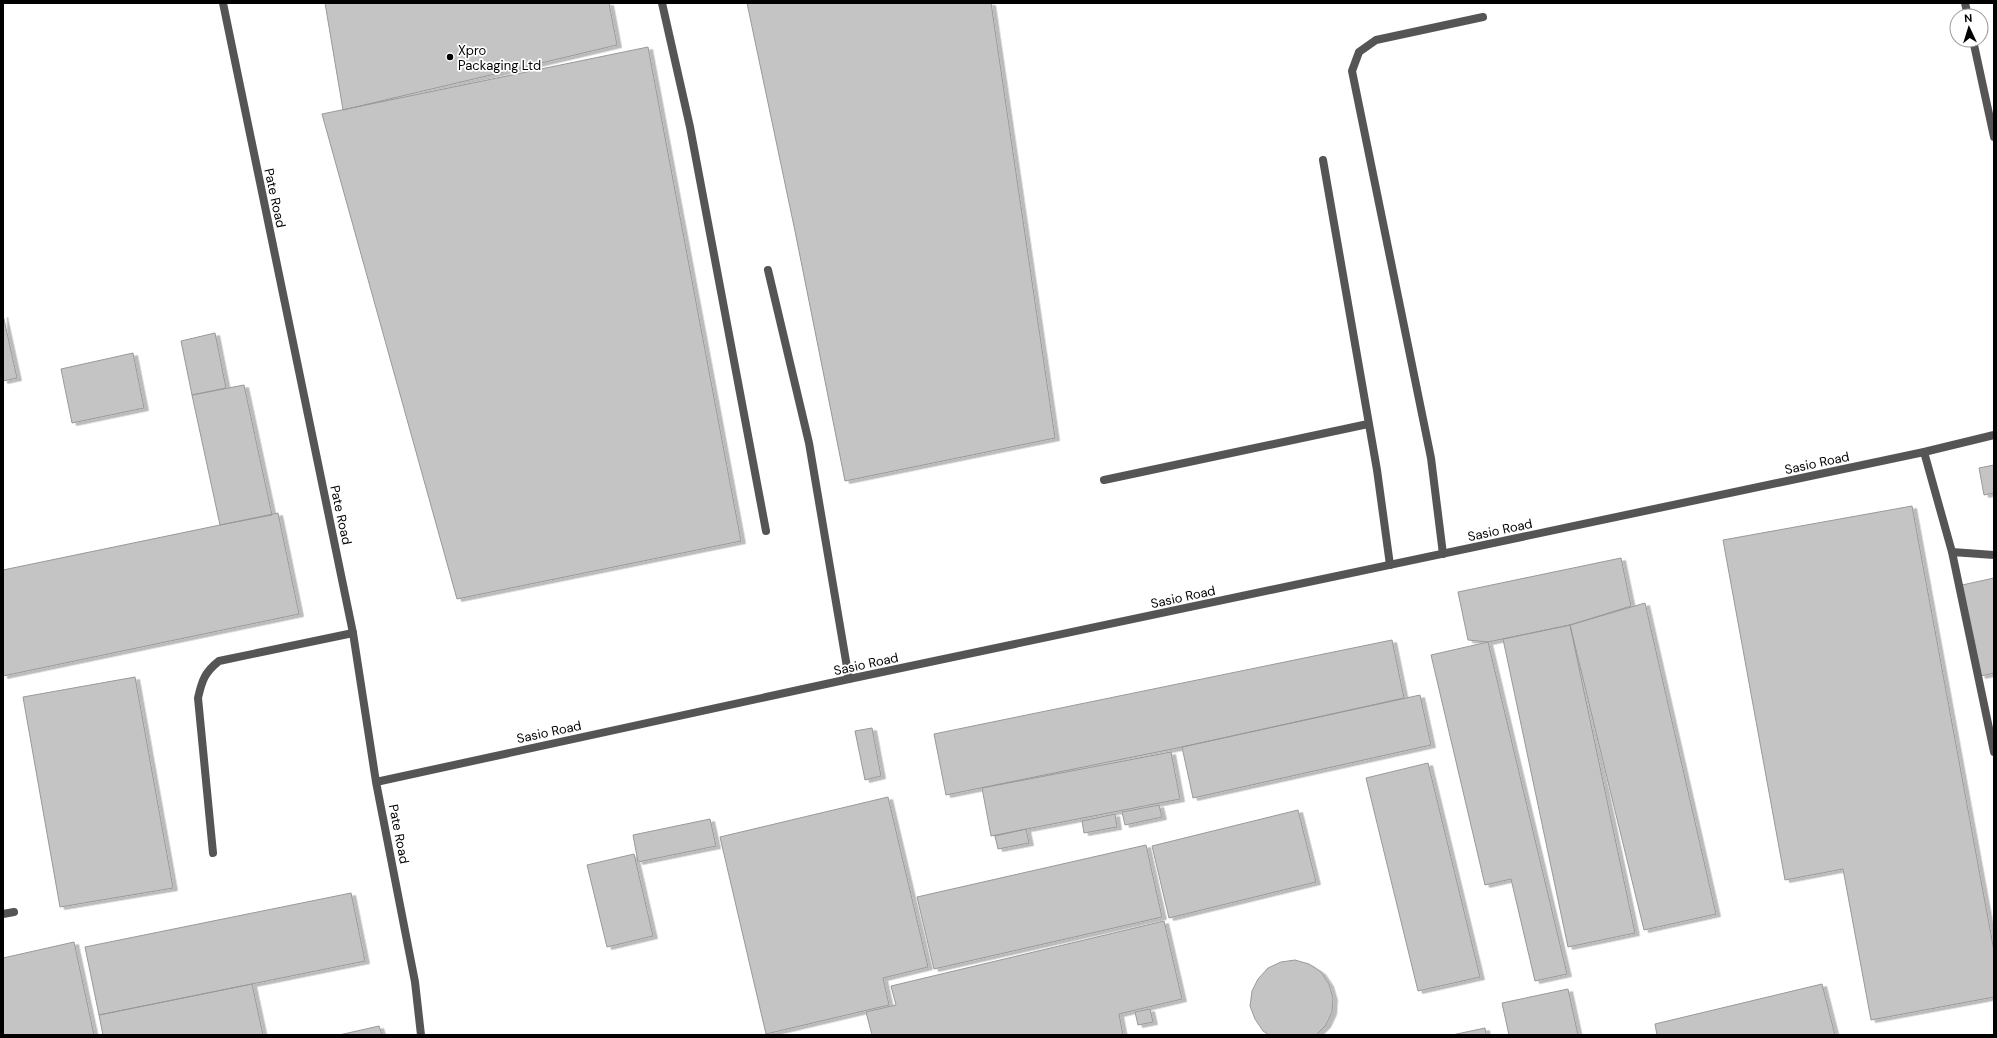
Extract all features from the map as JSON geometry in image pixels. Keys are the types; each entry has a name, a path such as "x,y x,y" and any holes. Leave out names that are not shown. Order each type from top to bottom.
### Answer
{"street":[{"name":"Pate Road","path":"223,3 353,633 376,782 415,982 422,1035"},
{"path":"662,3 690,127 766,531"},
{"path":"1443,554 1431,458 1352,71 1359,52 1376,40 1483,17"},
{"path":"1975,48 1994,137"},
{"path":"1323,160 1377,470 1390,566"},
{"path":"768,270 809,443 849,680"},
{"path":"1104,480 1368,424"},
{"name":"Sasio Road","path":"376,782 1924,452 1994,434"},
{"path":"1924,452 1952,552 1994,752"},
{"path":"1952,552 1994,555"},
{"path":"213,852 198,698 201,681 210,668 219,661 353,633"},
{"path":"3,914 14,912"}],"building":[{"name":"Xpro Packaging Ltd","path":"325,3 609,3 617,45 343,110"},
{"path":"747,3 991,3 1055,438 845,481 795,231"},
{"path":"648,47 741,541 457,599 322,114"},
{"path":"3,315 17,378 3,381"},
{"path":"215,333 226,388 192,395 181,341"},
{"path":"133,353 144,408 72,423 61,369"},
{"path":"244,385 272,515 220,525 192,395"},
{"path":"1994,465 1994,493 1984,495 1979,468"},
{"path":"1912,506 1994,951 1994,997 1871,1020 1843,869 1785,880 1723,540"},
{"path":"278,513 299,614 3,676 3,570"},
{"path":"1621,558 1631,606 1570,625 1488,642 1468,640 1458,592"},
{"path":"1994,578 1994,673 1981,676 1962,585"},
{"path":"1645,603 1716,914 1644,930 1570,625"},
{"path":"1570,625 1635,933 1568,947 1503,639"},
{"path":"1392,640 1404,698 1182,747 946,795 934,734"},
{"path":"1488,642 1567,974 1535,981 1511,879 1485,885 1431,655"},
{"path":"135,677 173,888 60,907 23,697"},
{"path":"1420,695 1431,745 1193,798 1182,747"},
{"path":"872,728 881,776 865,780 855,731"},
{"path":"1171,752 1180,799 991,836 982,788"},
{"path":"1428,763 1480,977 1418,991 1366,778"},
{"path":"888,797 928,967 883,978 889,1005 766,1034 720,837"},
{"path":"1159,805 1162,817 1125,825 1122,812"},
{"path":"1298,810 1316,882 1169,918 1152,846"},
{"path":"1115,814 1117,827 1084,833 1082,821"},
{"path":"710,819 716,846 638,862 633,835"},
{"path":"1026,829 1029,843 998,849 995,836"},
{"path":"1146,845 1162,917 934,969 917,897"},
{"path":"634,854 653,936 607,947 587,865"},
{"path":"351,893 365,961 99,1015 85,947"},
{"path":"1164,921 1182,999 1119,1014 1123,1035 872,1035 866,1012 896,1005 891,986"},
{"path":"74,942 94,1035 3,1035 3,958"},
{"path":"1295,960 1309,964 1321,972 1329,984 1333,998 1332,1012 1326,1025 1316,1035 1269,1035 1263,1031 1255,1019 1250,1006 1252,991 1258,979 1268,968 1281,962"},
{"path":"252,984 263,1035 103,1035 99,1015"},
{"path":"1822,984 1835,1035 1657,1035 1655,1024"},
{"path":"1568,989 1578,1035 1509,1035 1502,1003"},
{"path":"1150,1009 1153,1022 1138,1025 1135,1012"},
{"path":"379,1026 382,1035 339,1035"},
{"path":"1485,1028 1486,1035 1452,1035"}],"place":[{"name":"Xpro Packaging Ltd","path":"450,57"}]}
